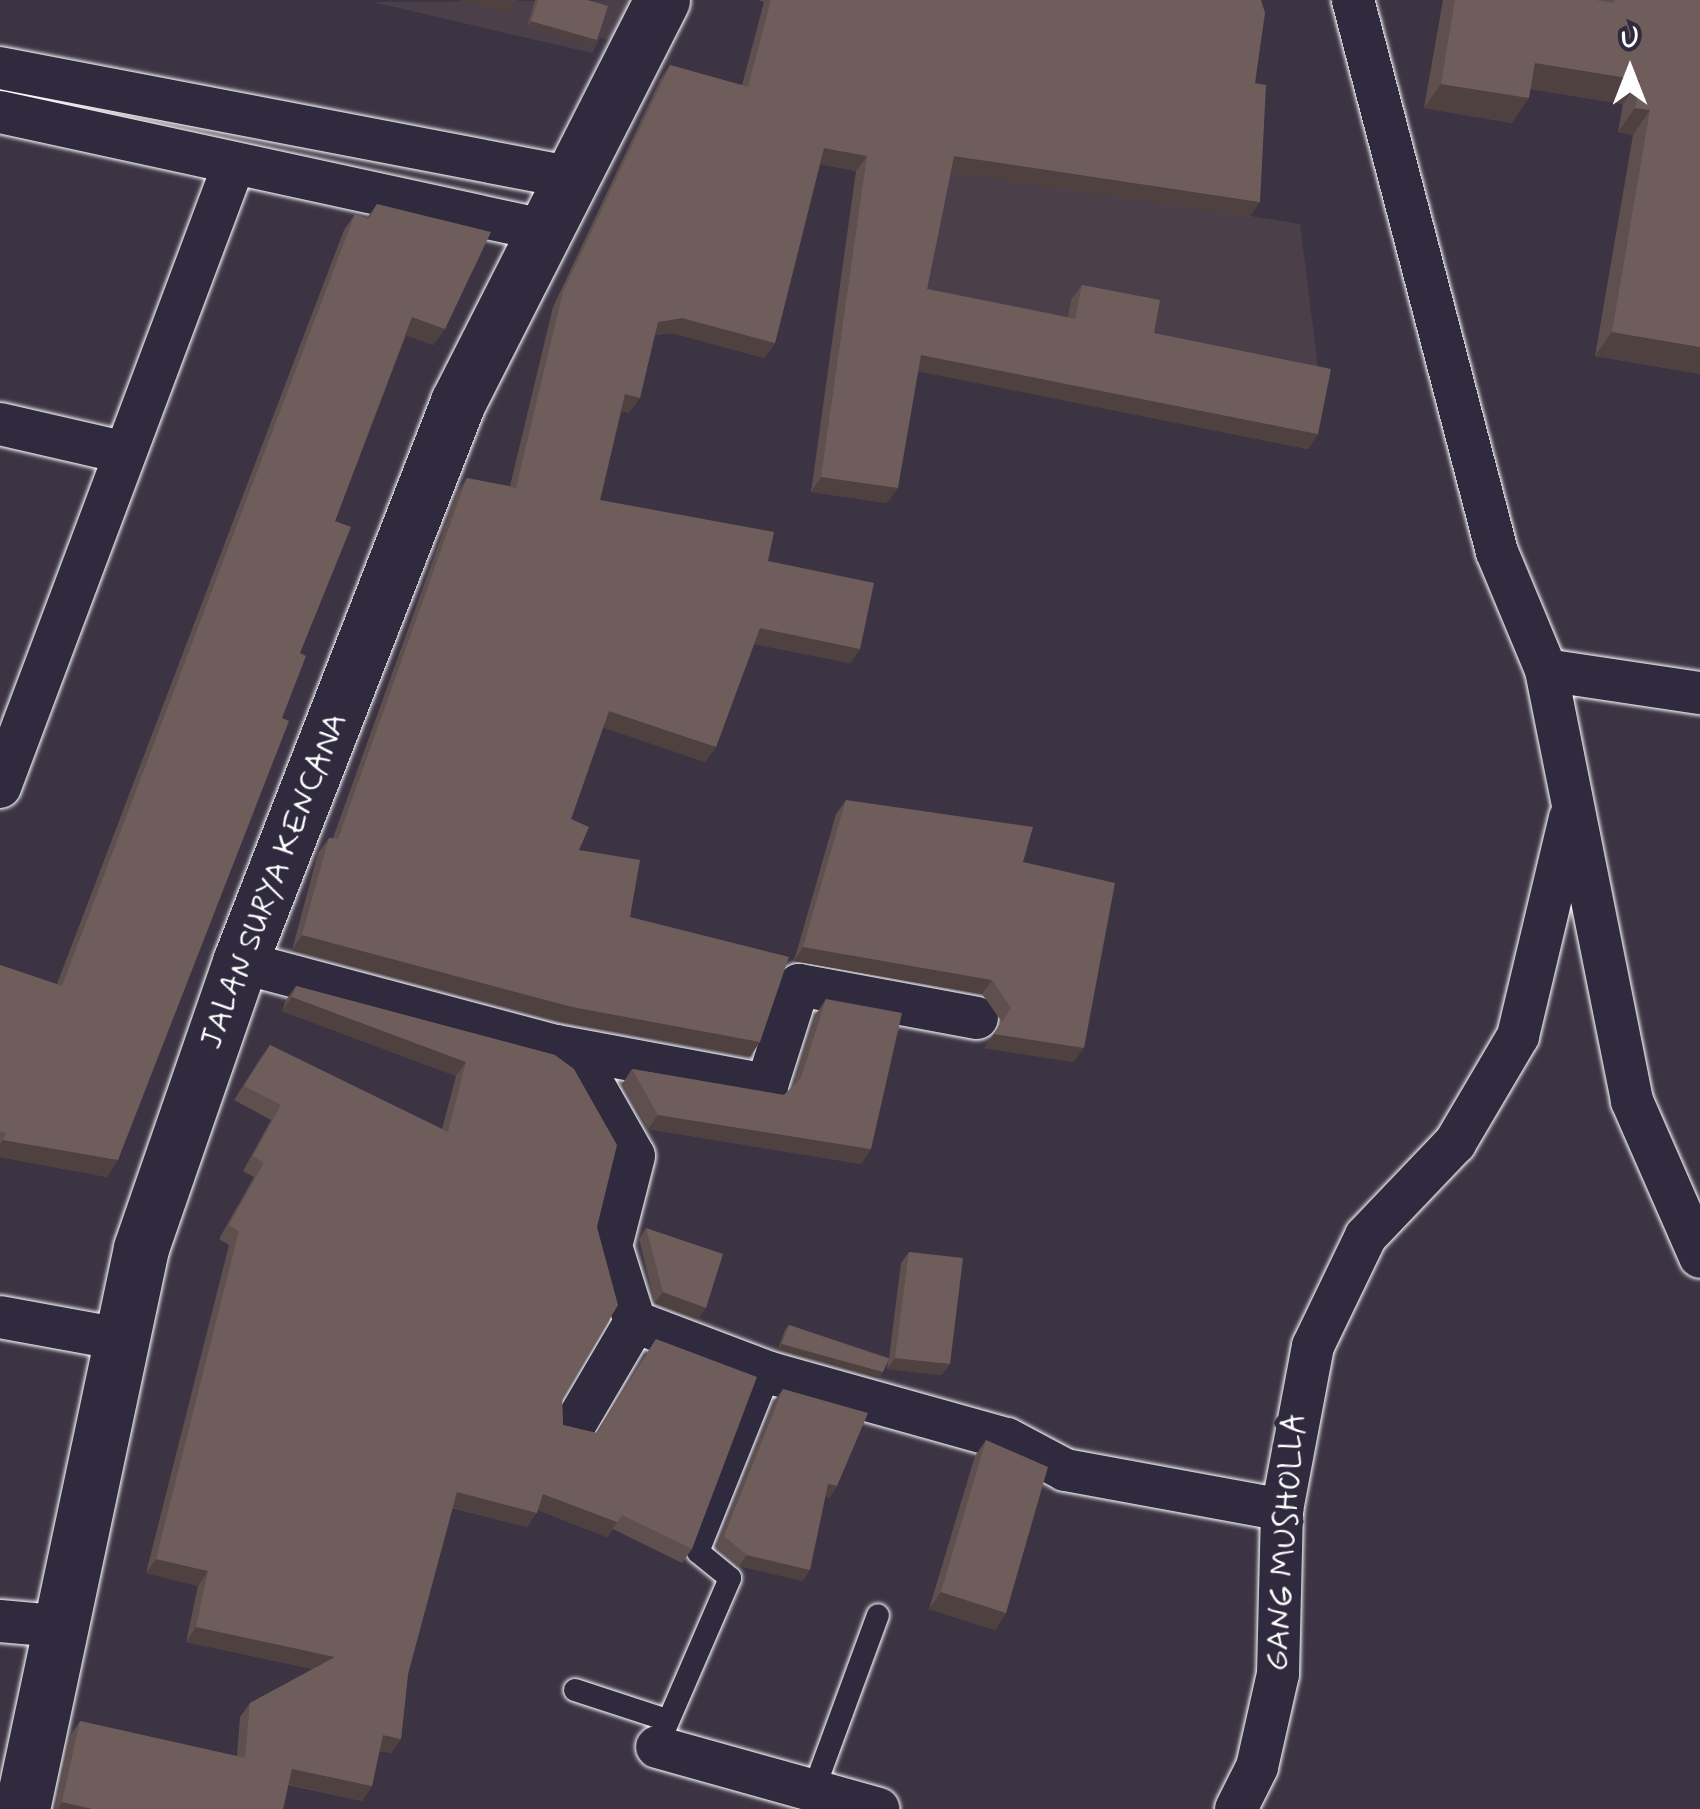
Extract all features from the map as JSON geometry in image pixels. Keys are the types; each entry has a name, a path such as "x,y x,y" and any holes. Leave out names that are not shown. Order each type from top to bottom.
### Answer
{"main road":[{"name":"JALAN SURYA KENCANA","path":"22,1809 67,1627 140,1248 240,962 458,402 568,176 662,0"}],"street":[{"path":"1353,0 1497,552 1546,670 1632,1101 1700,1257"},
{"path":"0,68 568,176"},
{"path":"0,112 543,230"},
{"path":"0,787 13,708 122,452 234,164"},
{"path":"0,424 122,452"},
{"path":"1546,670 1700,693"},
{"name":"GANG MUSHOLLA","path":"1236,1809 1257,1767 1278,1674 1282,1510 1296,1401 1335,1294 1392,1204 1455,1143 1518,1036 1573,803"},
{"path":"240,962 556,1046 766,1085 799,984 978,1018"},
{"path":"556,1046 584,1066 634,1156 611,1246 635,1322 574,1426"},
{"path":"0,1317 125,1340"},
{"path":"635,1322 770,1373 1008,1439 1064,1470 1282,1510"},
{"path":"0,1621 67,1627"},
{"path":"662,1733 880,1809"}],"lane":[{"path":"575,1690 662,1733 730,1578 698,1552 770,1373"},
{"path":"814,1789 878,1615"}],"shaded area":[{"path":"638,0 624,43 600,38 592,53 373,2"},
{"path":"945,166 1300,224 1320,384 1308,449 850,357"}],"building":[{"path":"538,0 587,0 608,6 597,40 531,21"},
{"path":"771,0 1261,0 1265,13 1255,83 1266,85 1260,202 954,156 927,289 1075,319 1082,285 1160,300 1154,333 1331,369 1318,434 921,355 898,488 821,477 867,156 824,148 775,343 682,318 658,322 640,398 625,394 600,500 774,532 768,561 874,583 860,649 760,628 716,747 609,711 571,819 589,827 579,850 640,860 630,917 789,957 760,1042 572,1007 302,935 329,838 338,839 467,478 516,488 563,292 670,65 748,87"},
{"path":"1455,0 1700,0 1700,347 1612,332 1650,110 1635,108 1640,80 1535,63 1529,98 1441,84"},
{"path":"377,204 491,232 445,329 412,317 335,521 351,527 300,653 306,656 282,718 289,721 118,1160 3,1140 6,1133 0,1132 0,965 62,986 355,214 369,219"},
{"path":"846,800 1033,827 1023,862 1115,883 1084,1048 994,1034 1011,1008 992,980 803,947"},
{"path":"296,986 555,1055 574,1069 617,1145 597,1227 618,1305 562,1399 563,1425 597,1433 656,1339 757,1377 692,1549 622,1515 617,1522 543,1494 537,1513 457,1492 408,1674 401,1739 383,1735 372,1786 292,1769 283,1809 93,1809 62,1802 80,1721 245,1758 250,1703 335,1657 196,1627 208,1571 156,1559 239,1231 229,1225 264,1163 253,1156 281,1105 244,1086 270,1045 448,1132 466,1062 292,997"},
{"path":"826,999 902,1013 871,1149 658,1115 632,1069 784,1095 801,1078"},
{"path":"646,1228 723,1254 706,1308 663,1292"},
{"path":"909,1252 963,1258 950,1364 895,1358"},
{"path":"789,1325 889,1359 883,1372 782,1344"},
{"path":"783,1389 868,1413 837,1486 828,1484 810,1570 747,1555 724,1536"},
{"path":"986,1440 1048,1467 1006,1613 941,1592"}]}
